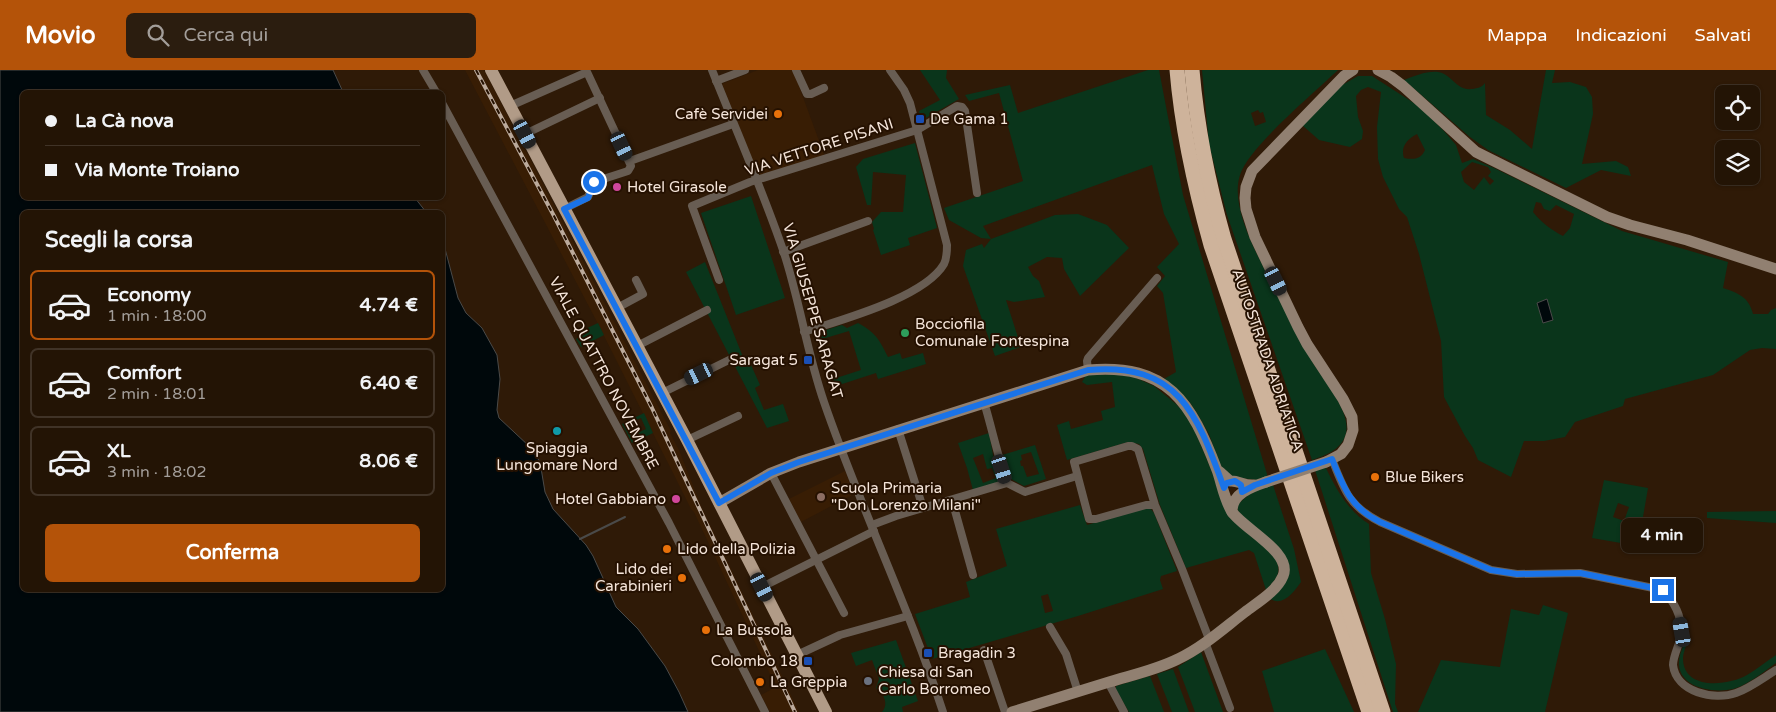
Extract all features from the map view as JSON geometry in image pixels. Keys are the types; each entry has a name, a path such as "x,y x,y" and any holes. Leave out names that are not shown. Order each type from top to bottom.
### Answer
{"highway":[{"name":"AUTOSTRADA ADRIATICA","path":"1177,70 1180,109 1185,139 1199,204 1211,245 1369,712"},
{"name":"AUTOSTRADA ADRIATICA","path":"1192,70 1195,106 1205,164 1224,239 1384,712"}],"main road":[{"path":"491,70 687,440 826,712"},
{"path":"1233,490 1260,484 1329,460 1344,451 1350,441 1353,430 1352,417 1343,399 1298,327 1255,238 1246,209 1245,198 1246,187 1252,171 1344,76 1353,70"},
{"path":"1378,70 1403,86 1476,152 1618,222 1687,240 1776,269"},
{"path":"719,503 771,473 799,462 1088,370 1115,368 1127,370 1150,376 1170,389 1190,411 1198,424 1217,469 1233,490 1232,512 1277,552 1283,560 1285,567 1281,581 1268,595 1189,653 1166,664 1012,712"}],"street":[{"path":"423,70 435,90"},
{"name":"VIA GIUSEPPE SARAGAT","path":"712,70 784,252 821,394 908,616 943,712"},
{"path":"716,81 745,70"},
{"path":"796,70 807,94 824,88"},
{"path":"804,332 886,304 928,280 944,264 947,256 947,245 907,96 890,70"},
{"path":"510,106 586,71 630,165"},
{"path":"525,134 600,98"},
{"name":"VIA VETTORE PISANI","path":"719,280 692,206 756,180 917,130 956,106 963,108 965,111 977,193"},
{"name":"VIALE QUATTRO NOVEMBRE","path":"445,109 669,522 765,712"},
{"path":"564,209 588,198 594,182 626,172 630,165 734,124"},
{"path":"784,252 868,221"},
{"path":"1088,370 1088,358 1157,278"},
{"path":"617,308 643,294 636,280"},
{"path":"637,346 707,310"},
{"path":"662,393 731,359"},
{"path":"984,402 994,434 997,454 1007,483"},
{"path":"687,440 738,416"},
{"path":"898,429 923,508"},
{"path":"1155,505 1146,505 1090,519 1077,476 1075,461 1132,446 1140,452 1155,505 1182,569 1230,708"},
{"path":"1329,460 1347,495 1363,512 1380,522 1484,568 1506,574 1580,573 1663,590 1671,599 1678,613 1682,632 1673,662 1674,668 1680,680 1693,690 1713,695 1733,694 1776,670"},
{"path":"771,473 844,613"},
{"path":"762,587 816,560 873,528 923,508 1007,483 1025,492 1077,476"},
{"path":"952,500 973,575"},
{"path":"797,655 840,634 908,616"},
{"path":"1050,627 1066,654 1078,692"},
{"path":"984,650 1005,712"},
{"path":"1108,682 1124,712"}],"shaded area":[{"path":"0,70 333,70 342,90 20,90 20,200 417,200 424,210 20,210 20,592 445,592 445,249 458,298 466,313 482,328 497,355 500,379 497,410 499,418 530,447 540,462 545,492 553,509 586,545 593,556 616,607 638,629 665,666 688,712 0,712"},
{"path":"465,70 484,70 671,431 670,433 679,450 701,506 799,712 770,712 761,695 776,687 694,512"},
{"path":"758,70 793,70 825,157 759,177 722,84"},
{"path":"1547,299 1553,320 1543,323 1537,303"},
{"name":"Scuola Primaria \"Don Lorenzo Milani\"","path":"845,471 854,494 801,522 789,499"}],"green space":[{"path":"920,70 947,70 946,78 959,99 924,119 920,118 919,111 940,100"},
{"path":"1148,70 1159,70 1183,195 1267,477 1258,480 1231,477 1220,465 1209,434 1189,401 1164,379 1176,372 1163,293 1157,286 1165,276 1157,267 1179,244 1164,214 1152,165 983,226 991,239 981,238 949,220 944,208 1023,181 999,93 969,101 965,95 1010,85 1018,113"},
{"path":"1202,70 1338,70 1255,150 1240,175 1238,189 1239,206 1250,240 1313,363 1341,408 1346,422 1345,437 1342,443 1325,455 1312,460 1227,215 1209,144","holes":["1258,110 1260,113 1263,112 1266,122 1255,126 1251,113"]},
{"path":"1546,70 1555,70 1552,83 1570,82 1586,87 1592,97 1593,114 1582,164 1616,161 1628,167 1631,176 1601,170 1566,188 1488,150 1470,137 1404,80 1416,75 1438,72 1443,73 1458,85 1467,89 1479,88 1485,83 1486,115 1510,130 1532,149"},
{"path":"1358,76 1372,76 1420,107 1456,145 1462,163 1473,159 1622,231 1728,262 1723,288 1746,300 1753,314 1768,314 1776,308 1776,349 1762,348 1750,350 1713,375 1625,399 1623,406 1575,422 1565,437 1544,441 1524,441 1511,477 1478,460 1444,397 1441,341 1419,254 1407,217 1399,209 1383,177 1378,159 1377,127 1381,92 1368,87 1361,90 1356,96 1358,117 1363,131 1362,139 1350,147 1319,140 1302,125 1337,88","holes":["1417,134 1425,150 1417,158 1404,158 1404,146","1472,162 1488,167 1491,172 1488,176 1494,181 1490,185 1484,177 1474,190 1464,182 1461,172","1536,202 1541,203 1544,209 1550,211 1556,205 1574,214 1570,228 1563,236 1546,226 1533,212"]},
{"path":"915,143 937,228 908,238 910,245 881,255 872,222 881,212 903,212 906,175 873,172 871,205 867,205 856,167 863,159"},
{"path":"751,196 785,298 736,315 701,213"},
{"path":"1078,214 1107,225 1129,248 1080,296 1064,269 1062,258 1047,257 1028,267 1033,276 1039,281 1045,297 1014,302 1006,300 1021,347 995,356 963,266 966,250 982,244 984,248 991,239 1055,215"},
{"path":"705,262 743,357 747,356 760,385 755,388 764,410 783,404 789,421 767,428 686,272"},
{"path":"598,323 604,335 581,347 576,339 585,334 583,330"},
{"path":"858,323 876,337 888,357 900,353 902,359 923,353 926,364 878,379 876,373 833,387 830,380 861,370 849,331 819,340 816,333 842,325 847,328"},
{"path":"1118,374 1134,377 1154,386 1186,414 1194,428 1219,489 1276,557 1278,572 1266,590 1254,553 1249,550 1186,568 1160,505 1143,449 1139,444 1128,442 1067,460 1057,425 1069,421 1071,429 1103,420 1101,411 1115,407 1112,382 1087,385 1082,382 1086,375"},
{"path":"644,413 653,433 632,443 622,424","holes":["641,418 646,429 635,434 631,425 635,423 634,421"]},
{"path":"989,433 993,455 1002,482 973,490 958,443","holes":["983,454 987,469 992,468 996,478 983,483 973,458"]},
{"path":"1035,445 1046,479 1024,486 1009,478 1002,455","holes":["1031,452 1039,474 1027,477 1023,466 1021,466 1021,455"]},
{"path":"1325,466 1338,491 1349,506 1369,524 1371,573 1396,664 1395,704 1398,712 1393,712 1315,470"},
{"path":"1604,480 1648,488 1638,546 1592,538","holes":["1618,503 1629,507 1624,521 1613,517"]},
{"path":"1273,485 1294,549 1301,582 1287,598 1278,601 1269,598 1289,574 1238,511 1237,505 1253,491"},
{"path":"1080,505 1087,525 1150,508 1154,513 1177,571 1161,576 1160,580 1163,589 932,659 915,614 970,597 966,582 1007,566 996,529","holes":["1048,594 1053,611 1045,613 1041,596"]},
{"path":"1776,511 1776,523 1707,518 1707,512"},
{"path":"1543,605 1568,613 1545,712 1418,712 1441,660 1500,667 1511,609 1539,615"},
{"path":"1690,635 1683,657 1685,668 1690,676 1698,681 1718,683 1739,679 1776,655 1776,663 1744,685 1733,689 1704,689 1687,681 1679,666 1680,655"},
{"path":"896,640 918,701 902,707 903,712 882,712 885,702 883,696 876,688 879,679 872,660 856,666 851,653"},
{"path":"1325,649 1354,712 1274,712 1262,671"},
{"path":"1201,652 1223,712 1195,712 1178,667"},
{"path":"1173,669 1189,712 1172,712 1157,674"},
{"path":"1150,676 1164,712 1129,712 1116,690 1116,686"}],"waterway":[{"path":"580,539 625,517"}],"railway":[{"path":"476,70 554,216 652,408 795,712"}],"place":[{"name":"Cafè Servidei","path":"778,114"},
{"name":"De Gama 1","path":"920,119"},
{"name":"Hotel Girasole","path":"617,187"},
{"name":"Bocciofila Comunale Fontespina","path":"905,333"},
{"name":"Saragat 5","path":"808,360"},
{"name":"Spiaggia Lungomare Nord","path":"557,431"},
{"name":"Blue Bikers","path":"1375,477"},
{"name":"Scuola Primaria \"Don Lorenzo Milani\"","path":"821,497"},
{"name":"Hotel Gabbiano","path":"676,499"},
{"name":"Lido della Polizia","path":"667,549"},
{"name":"Lido dei Carabinieri","path":"682,578"},
{"name":"La Bussola","path":"706,630"},
{"name":"Bragadin 3","path":"928,653"},
{"name":"Colombo 18","path":"808,661"},
{"name":"Chiesa di San Carlo Borromeo","path":"868,681"},
{"name":"La Greppia","path":"760,682"}],"route":[{"path":"594,182 588,198 564,209 719,503 771,473 799,462 1088,370 1115,368 1150,376 1170,389 1181,400 1198,424 1224,488 1230,481 1235,481 1240,483 1242,492 1255,485 1332,459 1347,495 1357,508 1371,518 1478,565 1506,574 1580,573 1663,590"}]}
